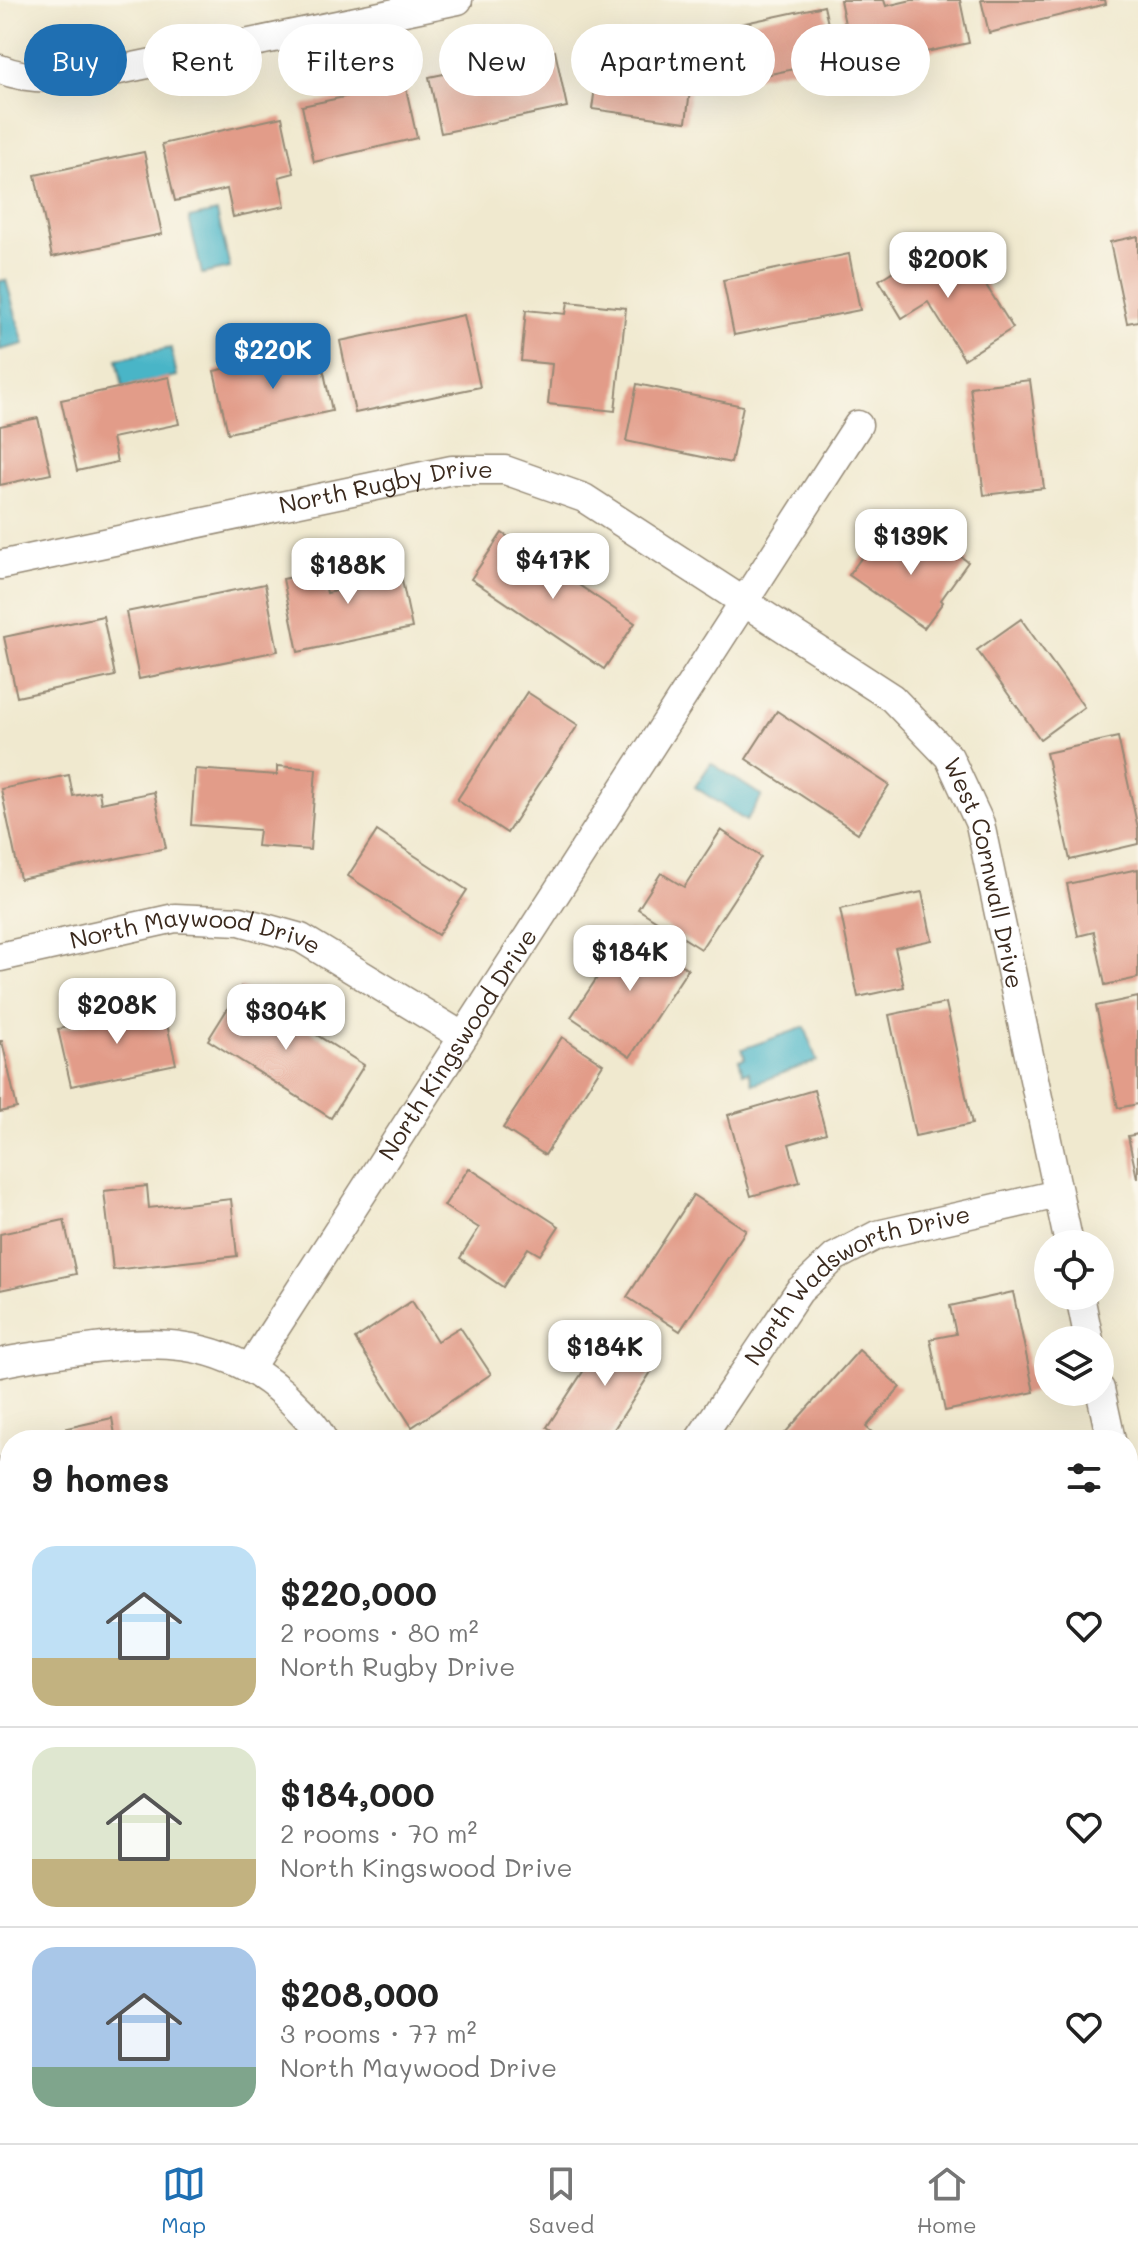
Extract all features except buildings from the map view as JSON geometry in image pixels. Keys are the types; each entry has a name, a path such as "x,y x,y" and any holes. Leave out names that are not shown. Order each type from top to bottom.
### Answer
{"street":[{"path":"0,69 12,74 62,78 109,72 458,0"},
{"name":"North Kingswood Drive","path":"249,1369 858,425"},
{"name":"North Rugby Drive","path":"0,565 452,470 505,470 584,498 744,602"},
{"name":"West Cornwall Drive","path":"744,602 892,698 949,757 980,824 1066,1230"},
{"name":"North Maywood Drive","path":"0,957 175,918 240,921 301,938 462,1036"},
{"name":"North Wadsworth Drive","path":"706,1430 799,1291 835,1257 877,1235 1058,1194"},
{"path":"0,1363 145,1342 173,1343 209,1351 249,1369 272,1384 296,1406 315,1430"},
{"path":"1104,1406 1109,1430"}],"water":[{"path":"217,212 230,268 202,274 189,218"},
{"path":"6,280 24,344 0,350 0,281"},
{"path":"171,348 177,376 123,387 117,359"},
{"path":"711,763 762,796 746,821 695,787"},
{"path":"805,1027 817,1061 753,1084 749,1072 743,1073 739,1060 745,1058 742,1049"}]}
